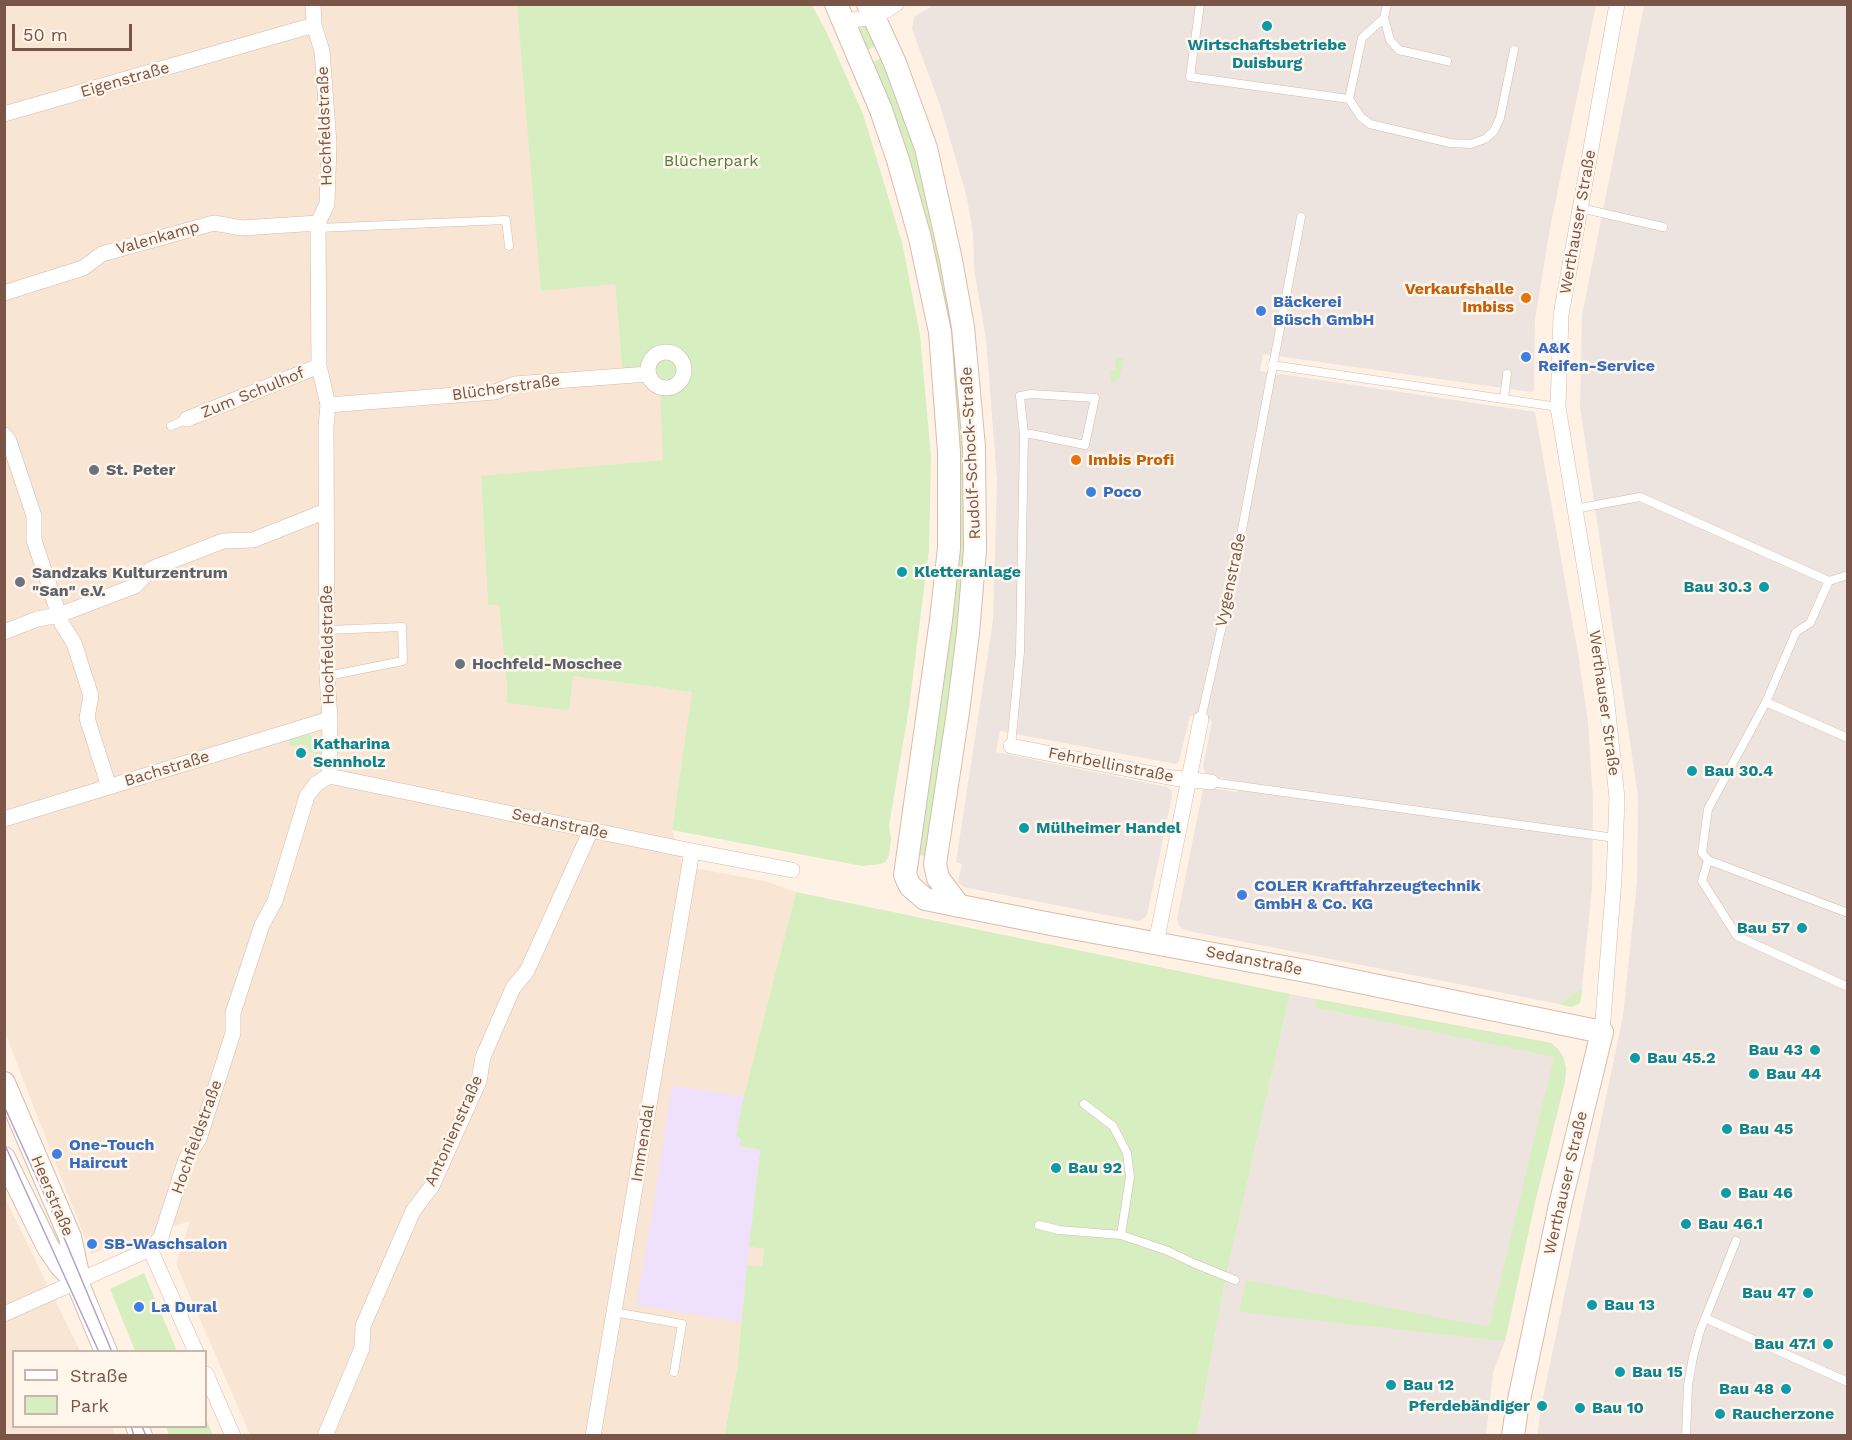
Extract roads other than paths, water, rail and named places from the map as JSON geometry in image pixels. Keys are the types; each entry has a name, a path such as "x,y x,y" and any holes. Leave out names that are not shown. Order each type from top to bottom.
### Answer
{"main road":[{"name":"Rudolf-Schock-Straße","path":"868,9 895,63 926,148 943,218 963,327 974,447 975,549 958,712 934,864 938,878 959,906"},
{"name":"Rudolf-Schock-Straße","path":"841,13 881,110 920,238 939,332 949,452 949,548 905,874 910,886"},
{"name":"Sedanstraße","path":"910,886 925,899 1317,973 1602,1032"},
{"name":"Werthauser Straße","path":"1514,1434 1518,1404 1560,1205 1602,1032"},
{"name":"Heerstraße","path":"4,1083 10,1109 70,1237 77,1269 77,1282"},
{"name":"Heerstraße","path":"4,1158 48,1247 61,1266 77,1282 105,1350"}],"street":[{"name":"Hochfeldstraße","path":"150,1249 161,1238 186,1159 199,1139 234,1033 233,1013 262,925 275,901 307,796 316,784 329,776 326,511 328,405 319,366 318,225 327,204 329,144 322,51 314,25 313,4"},
{"path":"841,13 896,4"},
{"name":"Werthauser Straße","path":"1602,1032 1614,879 1617,798 1606,694 1558,407 1561,315 1617,4"},
{"name":"Eigenstraße","path":"4,114 314,25"},
{"name":"Valenkamp","path":"4,293 83,268 102,254 214,223 242,228 318,225"},
{"name":"Zum Schulhof","path":"187,419 319,366"},
{"name":"Blücherstraße","path":"328,405 495,392 515,384 648,374"},
{"path":"4,435 9,441 34,516 34,540 62,624 74,643 91,696 87,718 109,787"},
{"path":"4,632 37,619 59,615 135,586 151,570 223,541 253,540 326,511"},
{"name":"Bachstraße","path":"4,819 330,719"},
{"name":"Vygenstraße","path":"1156,943 1201,719"},
{"name":"Fehrbellinstraße","path":"1011,746 1173,778 1211,782"},
{"name":"Sedanstraße","path":"329,776 792,870"},
{"name":"Antonienstraße","path":"325,1436 362,1348 363,1326 413,1211 432,1186 479,1081 483,1057 513,988 527,971 591,830"},
{"name":"Immendal","path":"593,1436 692,851"},
{"path":"4,1314 150,1249 195,1350"},
{"path":"207,1376 233,1436"}],"lane":[{"path":"1200,4 1190,77 1349,99"},
{"path":"1387,4 1384,18 1390,40 1399,50 1447,62"},
{"path":"1384,18 1362,38 1349,99 1361,117 1370,124 1450,143 1471,144 1485,138 1494,131 1500,118 1514,50"},
{"path":"1580,208 1663,227"},
{"name":"Vygenstraße","path":"1201,719 1234,572 1301,217"},
{"path":"318,225 506,219 509,246"},
{"path":"1272,365 1558,407"},
{"path":"1504,399 1507,374"},
{"path":"1011,746 1020,652 1024,435 1020,396 1030,394 1095,398 1085,445 1031,434 1024,435"},
{"path":"171,426 187,419"},
{"path":"1575,509 1640,497 1829,581 1848,575"},
{"path":"1829,581 1810,623 1796,632 1766,702 1708,809 1702,853 1708,860 1848,913"},
{"path":"327,630 402,627 402,661 327,676"},
{"path":"1766,702 1848,738"},
{"path":"1211,782 1615,838"},
{"path":"1708,860 1702,881 1737,936 1848,987"},
{"path":"1084,1104 1113,1126 1127,1153 1130,1177 1121,1235"},
{"path":"1039,1225 1059,1230 1121,1235 1168,1251 1235,1280"},
{"path":"1686,1436 1688,1385 1693,1358 1705,1318 1736,1241"},
{"path":"614,1312 682,1324 674,1372"},
{"path":"1705,1318 1848,1382"}],"tram line":[{"path":"4,1106 65,1240 111,1350"},
{"path":"4,1143 98,1350"},
{"path":"132,1428 134,1436"},
{"path":"143,1428 146,1436"}],"place":[{"name":"Wirtschaftsbetriebe Duisburg","path":"1267,26"},
{"name":"Verkaufshalle Imbiss","path":"1526,298"},
{"name":"Bäckerei Büsch GmbH","path":"1261,311"},
{"name":"A&K Reifen-Service","path":"1526,357"},
{"name":"Imbis Profi","path":"1076,460"},
{"name":"St. Peter","path":"94,470"},
{"name":"Poco","path":"1091,492"},
{"name":"Kletteranlage","path":"902,572"},
{"name":"Sandzaks Kulturzentrum \"San\" e.V.","path":"20,582"},
{"name":"Bau 30.3","path":"1764,587"},
{"name":"Hochfeld-Moschee","path":"460,664"},
{"name":"Katharina Sennholz","path":"301,753"},
{"name":"Bau 30.4","path":"1692,771"},
{"name":"Mülheimer Handel","path":"1024,828"},
{"name":"COLER Kraftfahrzeugtechnik GmbH & Co. KG","path":"1242,895"},
{"name":"Bau 57","path":"1802,928"},
{"name":"Bau 43","path":"1815,1050"},
{"name":"Bau 45.2","path":"1635,1058"},
{"name":"Bau 44","path":"1754,1074"},
{"name":"Bau 45","path":"1727,1129"},
{"name":"One-Touch Haircut","path":"57,1154"},
{"name":"Bau 92","path":"1056,1168"},
{"name":"Bau 46","path":"1726,1193"},
{"name":"Bau 46.1","path":"1686,1224"},
{"name":"SB-Waschsalon","path":"92,1244"},
{"name":"Bau 47","path":"1808,1293"},
{"name":"Bau 13","path":"1592,1305"},
{"name":"La Dural","path":"139,1307"},
{"name":"Bau 47.1","path":"1828,1344"},
{"name":"Bau 15","path":"1620,1372"},
{"name":"Bau 12","path":"1391,1385"},
{"name":"Bau 48","path":"1786,1389"},
{"name":"Pferdebändiger","path":"1542,1406"},
{"name":"Bau 10","path":"1580,1408"},
{"name":"Raucherzone","path":"1720,1414"}],"park label":[{"name":"Blücherpark","path":"711,161"}]}
